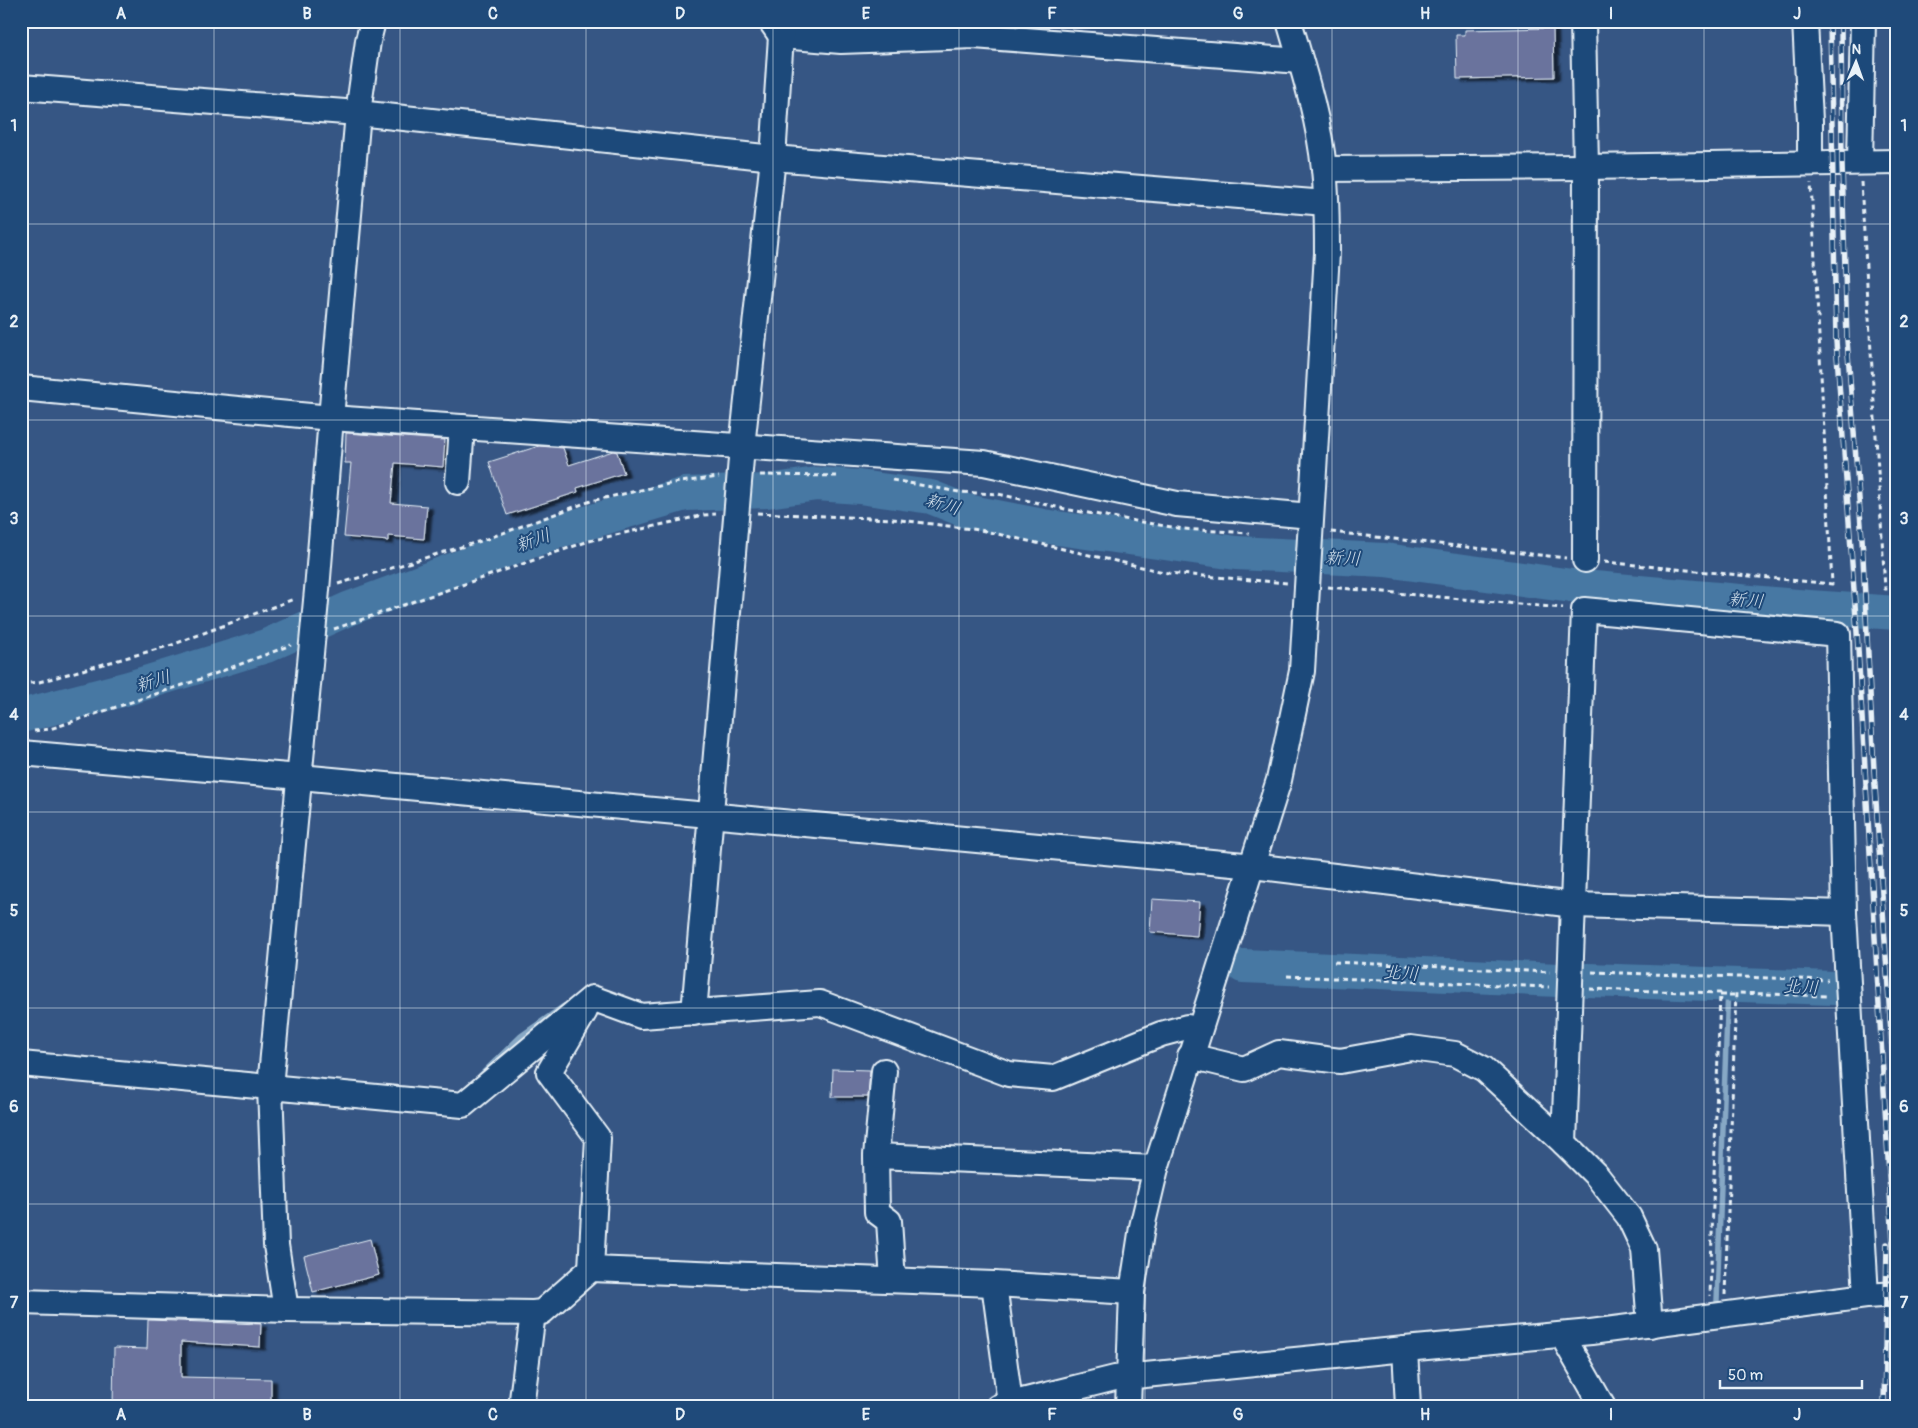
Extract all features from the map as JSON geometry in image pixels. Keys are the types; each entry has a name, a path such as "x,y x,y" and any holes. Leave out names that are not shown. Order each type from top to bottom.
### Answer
{"street":[{"path":"286,1310 276,1245 270,1086 317,590 330,418 358,113 368,41 373,21"},
{"path":"1128,1407 1122,1378 1124,1292 1142,1227 1148,1168 1193,1028 1279,780 1302,671 1301,584 1304,523 1327,253 1326,203 1324,169 1314,112 1289,21"},
{"path":"1583,21 1586,167 1585,560"},
{"path":"1804,21 1810,121 1810,162"},
{"path":"1860,161 1863,21"},
{"path":"694,1013 738,513 742,448 774,158 778,26 841,42 974,36 1300,61"},
{"path":"21,87 358,113 774,158 1326,203"},
{"path":"1324,169 1897,162"},
{"path":"21,388 330,418 742,448 984,463 1177,504 1304,523"},
{"path":"458,482 462,427"},
{"path":"1564,1143 1584,610 1838,634 1844,913 1866,1296"},
{"path":"21,753 1249,865 1574,905 1844,913"},
{"path":"592,998 641,1016 820,1003 1009,1074 1053,1078 1161,1034 1193,1028"},
{"path":"21,1064 463,1105 592,998"},
{"path":"591,1269 598,1138 549,1072 592,998"},
{"path":"1148,1168 1190,1056 1193,1028"},
{"path":"1190,1056 1244,1068 1279,1053 1340,1061 1411,1048 1455,1054 1484,1069 1597,1176 1629,1217 1644,1249 1650,1325"},
{"path":"884,1071 876,1156 877,1212 889,1221 893,1280"},
{"path":"876,1156 1148,1168"},
{"path":"21,1302 286,1310 532,1313 542,1312 591,1269 994,1284 1124,1292"},
{"path":"994,1284 1004,1405 1122,1378 1562,1335 1866,1296 1897,1294"},
{"path":"521,1407 532,1313"},
{"path":"1562,1335 1603,1407"},
{"path":"1405,1349 1408,1407"},
{"path":"1114,1407 1122,1378"}],"path":[{"path":"1860,161 1885,589 1897,589"},
{"path":"1304,523 1585,560 1832,584 1810,162"},
{"path":"21,684 39,682 172,645 317,590 481,541 591,502 674,483 740,475 840,476"},
{"path":"888,479 959,492 998,494 1070,510 1183,529 1253,533"},
{"path":"31,732 50,729 201,679 312,637 589,541 704,515 776,513 892,519 971,529 1168,573 1584,610"},
{"path":"1287,976 1571,988 1720,992 1720,995 1736,995 1736,993 1849,997"},
{"path":"1710,1303 1720,995"},
{"path":"1725,1300 1736,995"}],"building":[{"path":"1553,28 1554,77 1457,79 1456,35 1465,35 1465,30"},
{"path":"346,433 445,440 443,467 395,463 391,503 427,506 424,539 388,536 388,541 344,537 351,463 345,463"},
{"path":"539,446 563,448 569,465 613,451 617,452 624,473 577,488 578,492 507,515 489,462"},
{"path":"1152,899 1200,902 1197,936 1150,932"},
{"path":"833,1069 870,1070 868,1097 832,1097"},
{"path":"370,1239 379,1275 313,1292 304,1256"},
{"path":"148,1320 261,1324 260,1347 181,1342 181,1377 271,1379 271,1407 113,1407 114,1348 147,1349"}],"waterway":[{"name":"新川","path":"21,716 129,688 266,646 348,609 552,533 685,494 767,491 817,484 859,487 931,497 966,511 1043,526 1236,553 1385,560 1572,586 1897,613"},
{"name":"北川","path":"1243,966 1559,980"},
{"name":"北川","path":"1587,980 1835,988"},
{"path":"1717,1301 1728,985"},
{"path":"481,1075 521,1036 564,1006"}],"railway":[{"path":"1830,21 1836,341 1857,632 1897,1311"},
{"path":"1841,21 1842,163 1847,340 1862,538 1874,770 1897,1127"},
{"path":"1884,1407 1887,1244"}]}
